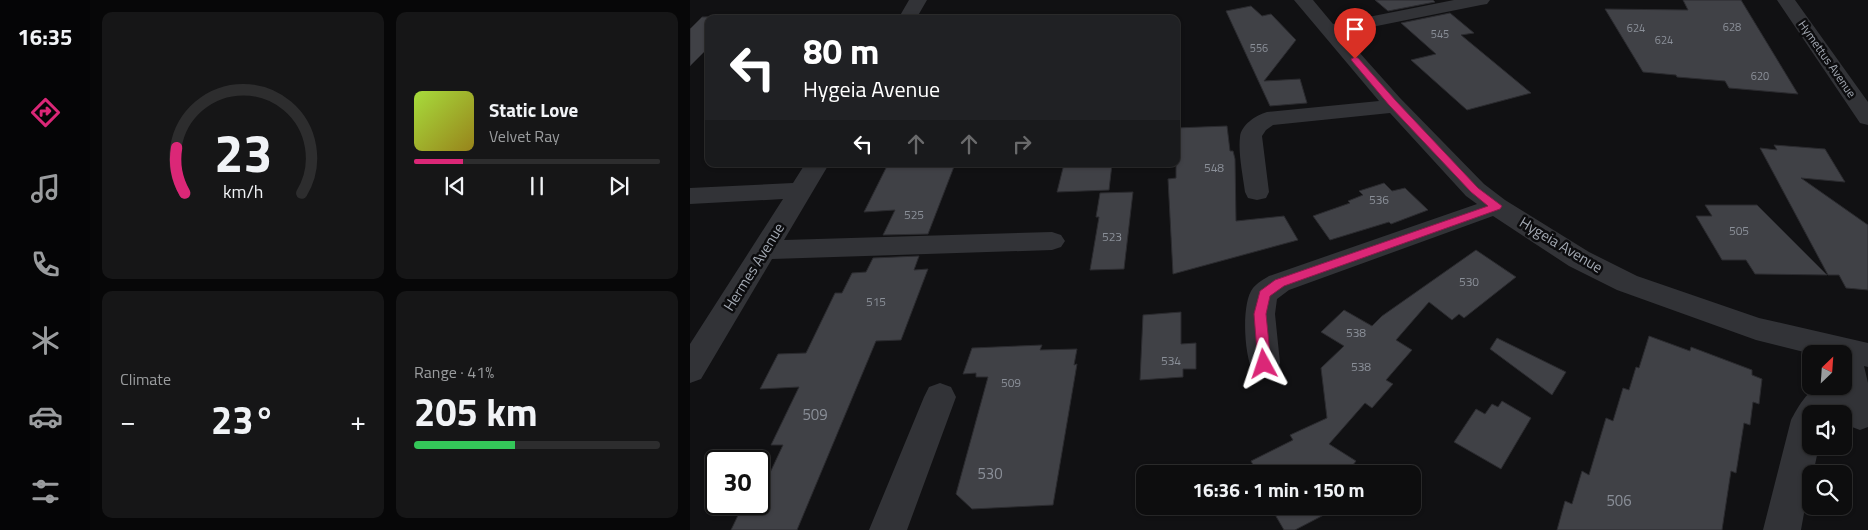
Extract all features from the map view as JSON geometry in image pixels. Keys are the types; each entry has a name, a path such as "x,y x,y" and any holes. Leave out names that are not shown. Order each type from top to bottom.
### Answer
{"street":[{"path":"909,15 918,0"},
{"name":"Hygeia Avenue","path":"1303,0 1395,106 1475,190 1496,206 1579,259 1627,283 1756,329 1856,352"},
{"path":"1330,30 1422,5 1481,0"},
{"name":"Hymettus Avenue","path":"1786,0 1868,118"},
{"path":"1257,192 1251,136 1257,126 1267,119 1395,106"},
{"name":"Hermes Avenue","path":"690,370 816,167"},
{"path":"690,196 801,190"},
{"path":"1264,364 1260,314 1264,294 1280,283 1496,206"},
{"path":"764,250 1052,241"},
{"path":"1852,413 1864,418 1856,352"},
{"path":"888,530 940,397"},
{"path":"1819,405 1822,401 1832,405"},
{"path":"1782,530 1802,445"}],"building":[{"path":"1375,0 1433,0 1435,2 1388,11"},
{"path":"1683,0 1741,0 1798,94 1729,88 1725,81 1643,72 1605,9 1688,10"},
{"path":"1251,6 1262,16 1271,14 1296,40 1264,81 1300,79 1307,103 1270,106 1226,11"},
{"path":"1450,13 1474,33 1461,35 1531,93 1467,110 1411,60 1436,54 1401,23"},
{"path":"702,17 705,17 705,51 690,66 690,29"},
{"path":"1227,126 1230,151 1233,151 1235,159 1236,221 1284,216 1298,240 1173,274 1168,179 1176,178 1176,167 1180,167 1180,128"},
{"path":"1774,145 1825,149 1845,182 1801,178 1868,225 1868,290 1846,288 1839,275 1828,275 1760,148 1777,150"},
{"path":"886,167 954,167 928,234 883,235 895,210 864,212"},
{"path":"1063,167 1112,167 1109,190 1057,192"},
{"path":"1384,183 1392,191 1405,188 1428,210 1391,224 1389,222 1330,240 1313,216 1350,203 1348,201 1363,195 1359,191"},
{"path":"1133,192 1124,269 1090,270 1099,217 1096,217 1100,193"},
{"path":"1705,205 1757,205 1827,275 1755,274 1746,260 1722,260 1696,216 1712,216"},
{"path":"1476,250 1516,277 1464,318 1459,314 1452,320 1429,302 1396,340 1412,350 1386,380 1393,384 1372,408 1365,403 1329,444 1356,461 1353,465 1253,465 1251,461 1293,440 1290,435 1327,418 1321,368 1344,346 1321,332 1344,310 1372,326 1382,316"},
{"path":"919,256 914,270 928,269 901,340 876,341 797,530 731,530 738,515 770,515 770,473 783,445 771,445 799,387 760,389 778,354 806,353 835,293 842,293 852,273 866,272 873,258"},
{"path":"1181,312 1181,344 1196,343 1196,369 1183,369 1183,377 1140,380 1143,315"},
{"path":"1649,336 1690,351 1691,347 1752,370 1752,375 1762,379 1759,404 1753,402 1750,425 1744,423 1736,473 1731,471 1722,530 1557,530 1565,501 1572,504 1582,471 1589,475 1606,418 1613,421 1623,388 1629,390 1636,367 1639,368"},
{"path":"1497,338 1566,372 1552,395 1490,349"},
{"path":"1042,345 1040,350 1077,349 1074,365 1077,364 1053,505 972,509 956,494 988,377 976,377 976,373 963,374 972,348"},
{"path":"1502,401 1531,418 1501,469 1454,442 1476,409 1485,414 1492,404 1498,407"},
{"path":"1275,515 1324,515 1295,530 1284,530"}],"route":[{"path":"1264,364 1260,314 1264,294 1280,283 1496,206 1475,190 1392,103 1355,59"}]}
